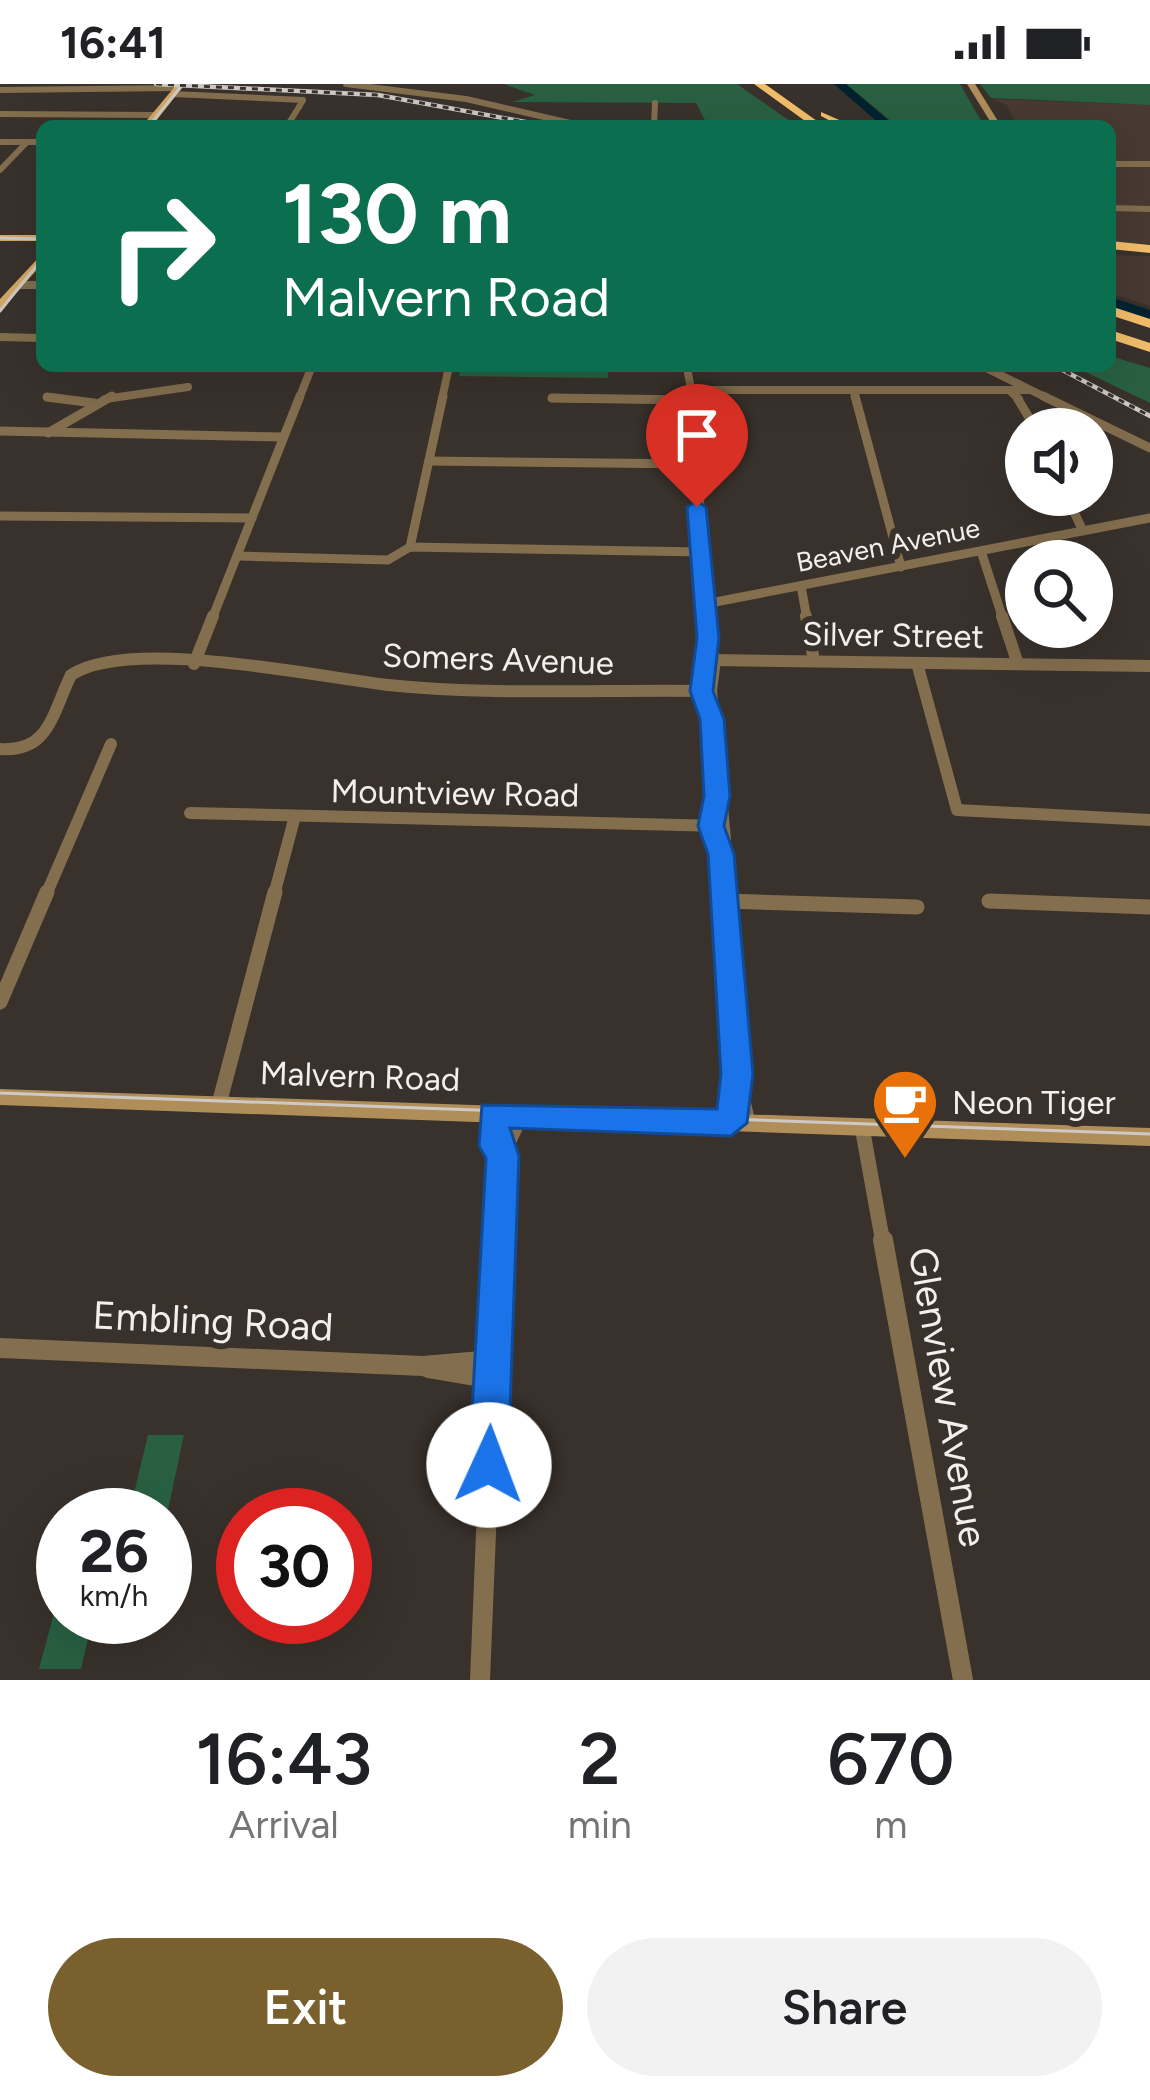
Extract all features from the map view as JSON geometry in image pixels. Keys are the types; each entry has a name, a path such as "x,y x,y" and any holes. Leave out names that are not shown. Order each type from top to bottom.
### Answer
{"highway":[{"path":"759,84 822,120"},
{"path":"777,84 822,120"},
{"path":"794,104 801,120"},
{"path":"1116,312 1150,324"},
{"path":"1116,325 1150,337"},
{"path":"1116,336 1150,348"},
{"path":"1116,352 1150,362"}],"main road":[{"path":"970,84 993,120"},
{"path":"152,120 177,89"},
{"path":"0,238 36,238"},
{"path":"0,308 36,264"},
{"name":"Malvern Road","path":"0,1097 1150,1137"}],"street":[{"path":"346,84 466,99 557,120"},
{"path":"0,90 177,89 285,98 298,100 293,120"},
{"path":"654,120 655,103"},
{"path":"0,114 156,115"},
{"path":"0,142 36,142"},
{"path":"0,170 27,142"},
{"path":"1116,164 1150,164"},
{"path":"1116,208 1150,209"},
{"path":"19,285 36,285"},
{"path":"0,337 36,338"},
{"path":"194,664 310,372"},
{"path":"410,547 448,372"},
{"path":"688,372 698,552 711,660 706,691 712,719 739,1123"},
{"path":"991,372 1018,390 1150,448"},
{"path":"46,398 94,403 140,389 188,387"},
{"path":"552,398 1018,390"},
{"path":"1018,390 1026,408"},
{"path":"854,392 901,567"},
{"path":"48,433 87,414 94,403"},
{"path":"0,431 283,437"},
{"path":"429,461 693,464"},
{"path":"0,516 252,518"},
{"path":"1076,516 1083,532"},
{"path":"1146,519 1150,533"},
{"name":"Beaven Avenue","path":"705,604 1146,519"},
{"path":"238,556 388,560 410,547 698,552"},
{"path":"981,551 1018,664"},
{"path":"801,586 814,661"},
{"name":"Silver Street","path":"711,660 1150,666"},
{"name":"Somers Avenue","path":"7,749 33,748 71,675 101,662 306,668 390,685 706,691"},
{"path":"917,663 957,810 1150,820"},
{"path":"0,1001 111,744"},
{"name":"Mountview Road","path":"190,813 716,826"},
{"path":"219,1104 296,816"},
{"path":"724,901 917,907"},
{"path":"989,902 1150,907"},
{"path":"493,1114 496,1146 502,1156"},
{"path":"480,1680 502,1156 521,1115"},
{"name":"Glenview Avenue","path":"862,1127 963,1680"},
{"name":"Embling Road","path":"0,1348 493,1369"}],"shaded area":[{"path":"991,99 1150,105 1150,244 1116,242 1116,120 1014,120 1007,105"},
{"path":"1116,255 1150,256 1150,306 1116,295"}],"green space":[{"path":"504,84 737,84 788,120 705,120 696,103 512,102 535,95"},
{"path":"846,84 960,84 981,120 890,120"},
{"path":"980,84 1150,84 1150,105 991,98"},
{"path":"1116,358 1150,368 1150,403 1085,372 1116,372"},
{"path":"460,372 608,372 608,378 459,376"},
{"path":"148,1435 184,1435 173,1488 135,1488"},
{"path":"46,1644 87,1644 81,1669 39,1669"}],"waterway":[{"path":"839,84 882,120"},
{"path":"1116,304 1150,315"}],"tram line":[{"path":"154,120 183,84"},
{"path":"0,238 36,239"},
{"path":"0,311 36,266"},
{"path":"0,1093 1150,1134"}],"railway":[{"path":"156,84 378,95 514,120"},
{"path":"1066,372 1150,416"}],"place":[{"name":"Neon Tiger","path":"905,1161"}],"route":[{"path":"489,1465 502,1156 496,1146 493,1114 731,1123 737,1074 721,854 711,826 717,796 712,719 701,691 708,638 697,507"}]}
